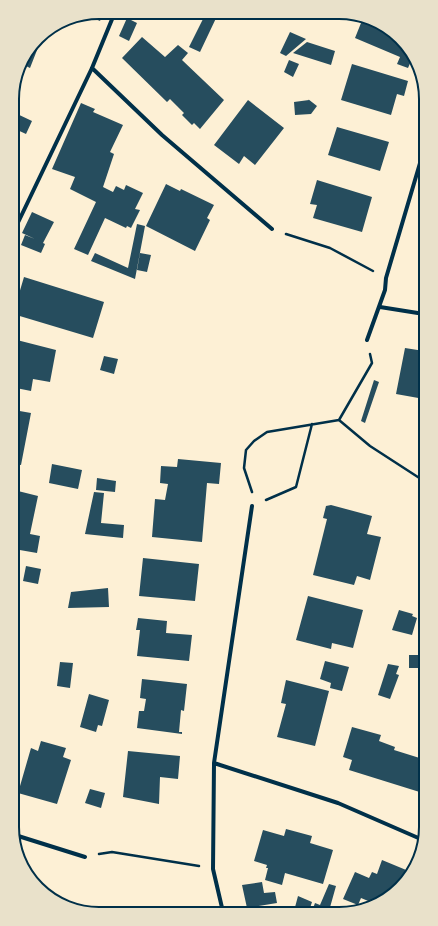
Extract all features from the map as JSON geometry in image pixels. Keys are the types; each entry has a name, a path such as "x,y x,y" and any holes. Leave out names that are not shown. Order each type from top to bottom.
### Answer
{"street":[{"path":"19,220 92,68 112,19"},
{"path":"92,68 162,135 272,229"},
{"path":"367,340 385,290 386,278 419,167"},
{"path":"380,306 419,313"},
{"path":"222,907 214,869 214,763 252,506"},
{"path":"214,763 338,803 418,838"},
{"path":"20,836 85,857"}],"path":[{"path":"272,229 330,248 386,278"},
{"path":"339,420 372,363 367,340"},
{"path":"312,424 296,487 252,506 252,494 244,468 246,450 254,441 267,432 312,424 339,420 370,446 419,479"},
{"path":"85,857 112,852 214,869"}],"building":[{"path":"127,19 137,23 129,41 119,36"},
{"path":"203,19 216,19 200,52 189,47"},
{"path":"358,22 374,27 396,42 410,63 408,68 397,64 400,57 355,38 361,23"},
{"path":"290,32 306,39 286,56 280,53"},
{"path":"142,37 165,57 178,45 188,53 182,60 224,100 200,129 194,123 192,125 182,115 184,113 170,99 167,102 122,58"},
{"path":"307,42 335,51 331,65 293,53"},
{"path":"38,47 30,68 26,66"},
{"path":"289,60 299,64 293,77 284,72"},
{"path":"352,64 408,81 404,96 397,94 391,115 341,100"},
{"path":"308,99 317,106 311,114 295,115 294,102 309,100"},
{"path":"248,100 284,128 255,165 244,156 239,164 214,145"},
{"path":"81,103 95,109 93,112 123,125 110,152 114,154 103,187 113,192 116,186 124,190 126,185 143,193 135,209 140,210 131,228 127,226 126,228 105,218 88,255 74,249 96,202 70,189 75,177 52,169"},
{"path":"19,115 32,121 26,134 19,131"},
{"path":"337,127 389,142 380,171 328,155"},
{"path":"317,180 372,197 362,232 313,218 317,205 310,204"},
{"path":"166,184 180,191 181,189 214,205 207,218 210,220 195,251 146,226"},
{"path":"32,212 54,222 43,243 45,244 41,253 21,245 25,235 35,239 22,233"},
{"path":"137,224 145,226 135,279 91,261 95,253 128,268"},
{"path":"140,253 151,255 147,272 137,270"},
{"path":"24,277 104,302 93,338 19,316 19,294"},
{"path":"19,341 56,350 50,382 33,379 31,391 19,389"},
{"path":"405,348 419,350 419,398 396,394"},
{"path":"104,356 118,359 114,374 100,370"},
{"path":"374,380 379,382 365,423 361,421"},
{"path":"19,411 31,413 21,465 19,465"},
{"path":"178,459 221,463 219,484 207,483 202,542 152,537 155,499 165,500 168,484 160,483 161,466 177,467"},
{"path":"52,464 82,470 78,489 49,483"},
{"path":"97,478 116,481 115,492 96,490"},
{"path":"19,491 38,496 30,534 40,536 37,553 19,550"},
{"path":"94,492 104,493 101,523 124,525 123,538 85,534"},
{"path":"331,505 372,516 367,534 381,537 370,580 357,576 354,585 313,575 327,519 323,518 326,506"},
{"path":"143,558 199,564 195,601 139,596"},
{"path":"26,566 41,569 38,584 23,581"},
{"path":"108,588 109,607 68,608 71,592"},
{"path":"308,596 363,610 353,648 332,643 331,649 296,640"},
{"path":"399,610 413,614 412,616 417,618 412,635 392,630"},
{"path":"138,618 167,621 166,633 192,635 189,661 137,656 140,630 136,630"},
{"path":"409,655 419,655 419,668 409,668"},
{"path":"325,661 349,667 342,691 330,688 331,683 320,679"},
{"path":"60,662 73,663 70,688 57,686"},
{"path":"388,664 399,666 396,674 399,675 390,699 378,695"},
{"path":"142,679 187,684 184,711 181,710 179,732 182,732 182,734 137,728 139,711 144,711 146,699 140,698"},
{"path":"286,680 329,691 315,746 277,737 286,704 281,703"},
{"path":"89,694 109,700 102,726 98,725 96,732 80,727"},
{"path":"352,727 381,735 379,741 395,747 394,750 419,758 419,792 349,770 352,760 343,757"},
{"path":"41,741 66,748 63,757 71,760 57,804 19,793 31,748 38,751"},
{"path":"128,751 180,756 178,779 160,777 159,804 123,797"},
{"path":"90,789 105,793 101,808 85,803"},
{"path":"286,829 312,836 310,843 333,850 323,884 285,873 282,885 265,880 268,868 266,868 267,865 254,861 263,830 284,836"},
{"path":"382,860 406,870 396,884 383,894 370,901 361,898 357,905 343,899 355,872 369,878 372,872 377,874"},
{"path":"262,882 264,893 275,892 277,903 247,907 242,885"},
{"path":"329,884 336,886 330,907 314,907 315,903 320,905"},
{"path":"298,896 312,902 310,907 295,907"}]}
